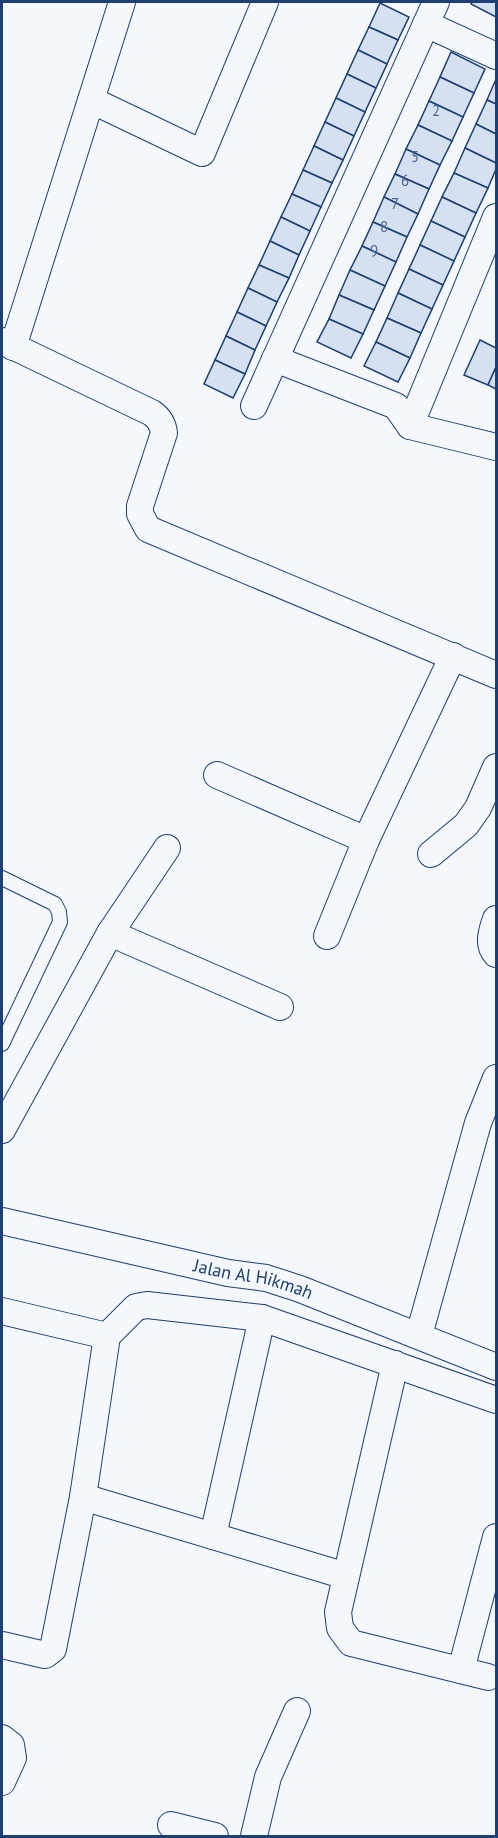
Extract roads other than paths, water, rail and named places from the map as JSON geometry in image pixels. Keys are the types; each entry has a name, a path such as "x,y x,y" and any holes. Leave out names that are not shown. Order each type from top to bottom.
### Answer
{"street":[{"path":"122,2 91,100 7,344 152,412 158,418 164,427 162,443 140,506 140,514 148,529 496,675"},
{"path":"91,100 202,153 265,2"},
{"path":"254,406 431,13 496,56"},
{"path":"410,426 496,217"},
{"path":"275,359 396,406 410,426 496,447"},
{"path":"327,936 366,840 453,656"},
{"path":"431,854 466,825 478,808 496,767"},
{"path":"217,775 366,840"},
{"path":"2,1130 110,933 167,848"},
{"path":"496,919 492,946 496,954"},
{"path":"110,933 280,1007"},
{"path":"419,1335 478,1123 496,1078"},
{"name":"Jalan Al Hikmah","path":"2,1221 228,1273 266,1278 419,1335 496,1367"},
{"path":"2,1644 45,1655 53,1649 83,1497 107,1336 141,1305 262,1318 496,1400"},
{"path":"2,1311 107,1336"},
{"path":"213,1536 262,1318"},
{"path":"395,1364 338,1612 340,1628 351,1643 488,1677"},
{"path":"83,1497 346,1576"},
{"path":"461,1670 496,1537"},
{"path":"254,1836 268,1777 297,1711"},
{"path":"2,1738 11,1745 13,1758 2,1782"},
{"path":"171,1825 215,1836"}],"lane":[{"path":"2,878 55,904 60,921 2,1044"}]}
